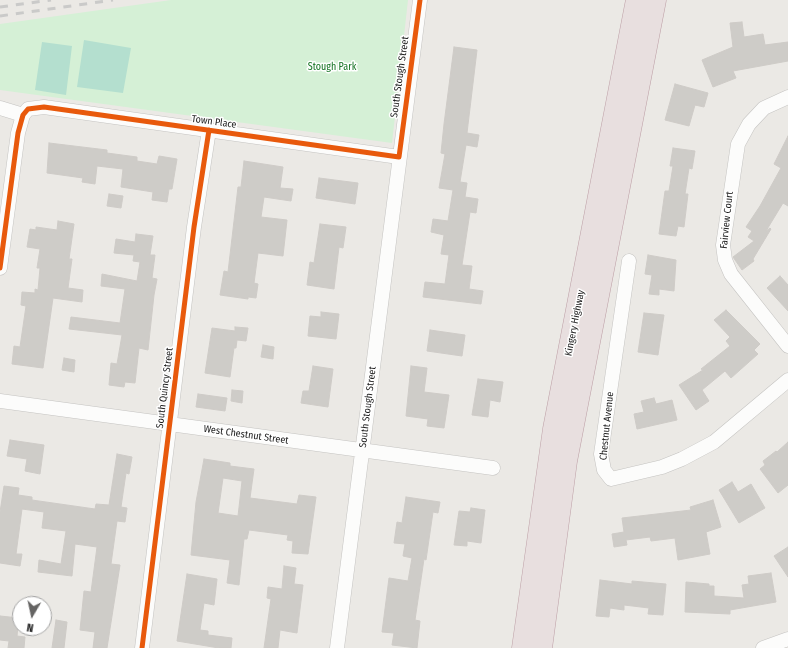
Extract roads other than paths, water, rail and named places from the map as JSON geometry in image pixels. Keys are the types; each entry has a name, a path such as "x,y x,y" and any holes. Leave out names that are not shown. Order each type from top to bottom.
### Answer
{"highway":[{"name":"Kingery Highway","path":"523,648 554,430 646,2"},
{"name":"Kingery Highway","path":"541,648 566,461 646,2"}],"street":[{"name":"South Stough Street","path":"337,648 420,0"},
{"name":"Fairview Court","path":"788,97 764,108 749,124 738,144 723,245 725,260 731,274 788,346"},
{"name":"Town Place","path":"0,108 26,112 44,107 399,157"},
{"path":"0,268 18,132 26,112"},
{"name":"South Quincy Street","path":"142,648 194,227 209,130"},
{"name":"Chestnut Avenue","path":"629,261 602,454 604,470 611,479 662,467 682,459 714,442 788,380"},
{"name":"West Chestnut Street","path":"0,401 493,468"},
{"path":"763,648 788,639"}],"railway":[{"path":"0,7 51,0"},
{"path":"0,16 113,0"}],"park label":[{"name":"Stough Park","path":"332,67"}]}
